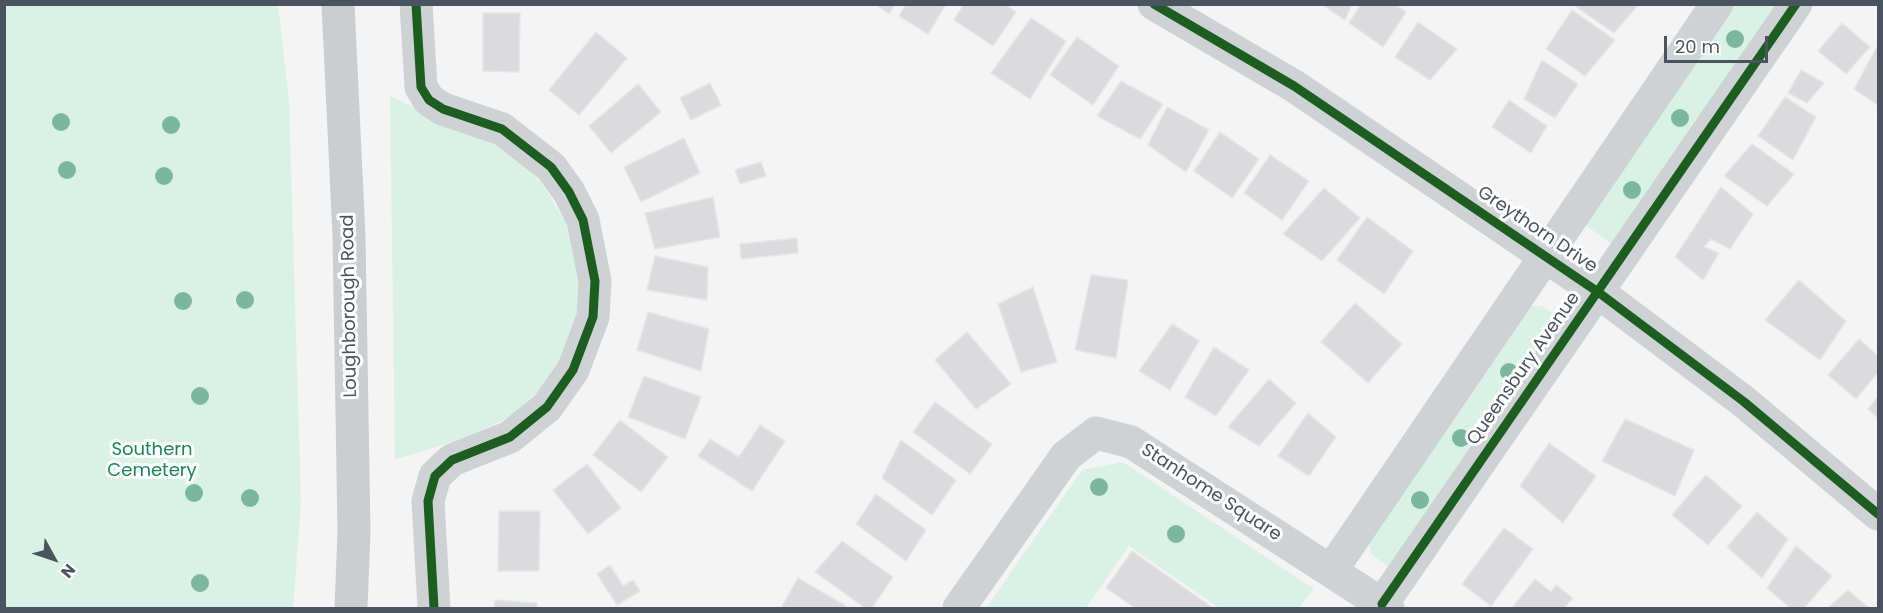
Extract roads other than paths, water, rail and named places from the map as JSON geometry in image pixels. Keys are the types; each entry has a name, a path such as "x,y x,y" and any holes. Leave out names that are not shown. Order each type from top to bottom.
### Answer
{"main road":[{"name":"Loughborough Road","path":"338,4 349,236 354,532 351,609"}],"street":[{"path":"416,4 421,87 429,100 443,109 502,129 551,167 569,192 583,220 595,281 593,318 573,370 547,407 510,437 452,460 435,476 428,501 434,609"},
{"name":"Greythorn Drive","path":"1154,4 1294,86 1598,292 1743,401 1878,514"},
{"path":"1331,571 1717,4"},
{"name":"Queensbury Avenue","path":"1385,606 1796,4"},
{"name":"Stanhome Square","path":"959,609 1066,456 1096,433 1131,442 1385,606"}],"park label":[{"name":"Southern Cemetery","path":"152,460"}]}
